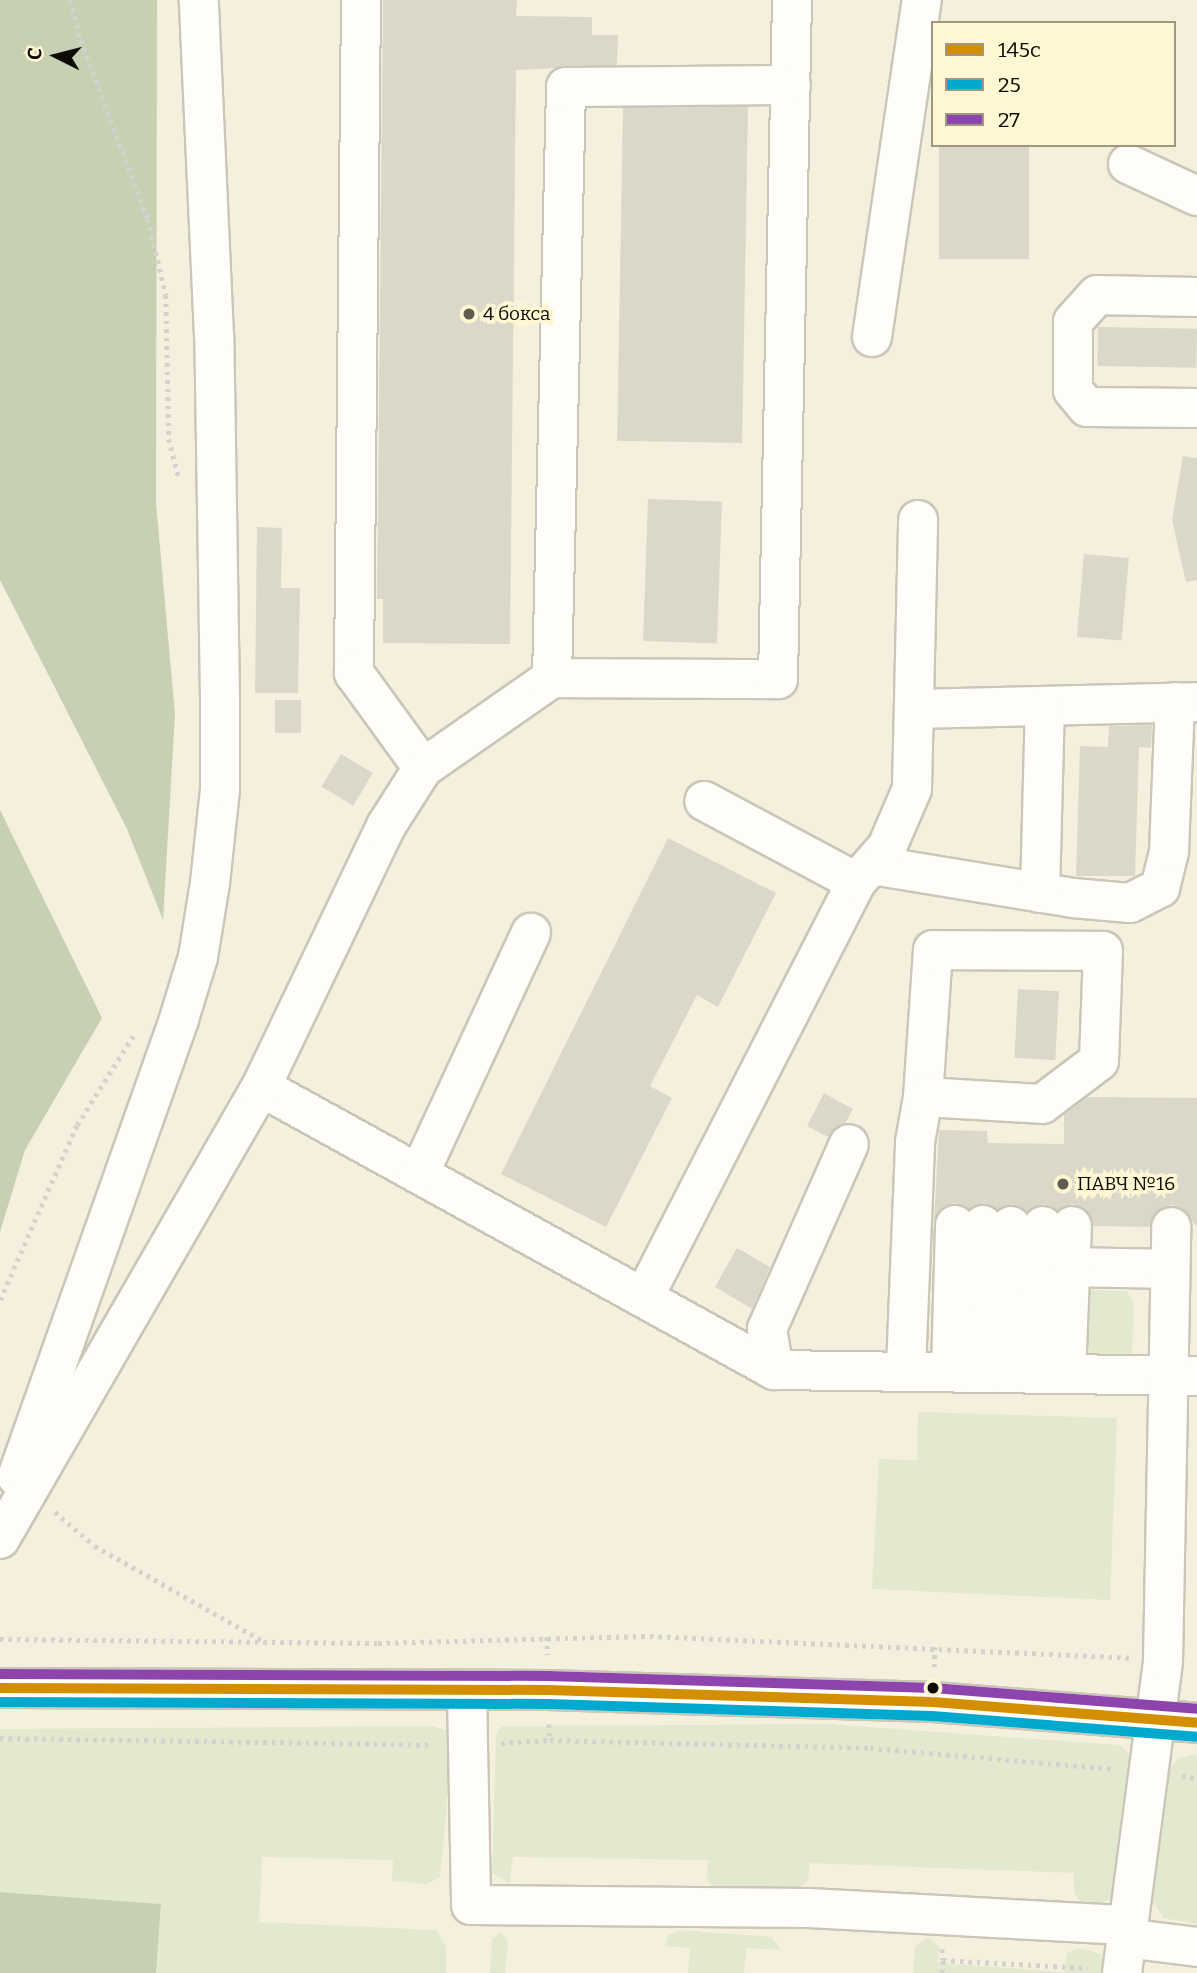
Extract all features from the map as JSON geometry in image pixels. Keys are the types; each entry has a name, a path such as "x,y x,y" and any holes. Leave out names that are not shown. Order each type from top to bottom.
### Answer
{"street":[{"path":"0,1531 179,1019 198,957 210,883 220,789 220,699 214,336 198,0"},
{"path":"361,0 354,673 423,768"},
{"path":"0,1539 261,1087 386,826 423,768 552,678 778,679 792,0"},
{"path":"872,337 922,0"},
{"path":"552,678 566,87 791,85"},
{"path":"1128,164 1197,197"},
{"path":"1197,297 1097,295 1073,322 1073,390 1087,407 1197,408"},
{"path":"644,1297 864,873 887,847 912,789 918,520"},
{"path":"704,802 864,873 1130,902 1160,888 1169,851 1186,702 914,709"},
{"path":"1040,893 1045,706"},
{"path":"419,1174 531,933"},
{"path":"906,1369 915,1142 923,1097 933,950 1103,951 1099,1061 1042,1104 923,1097"},
{"path":"261,1087 774,1370 906,1369 1183,1376"},
{"path":"774,1370 767,1329 849,1144"},
{"path":"1009,1372 1013,1225"},
{"path":"1009,1372 1013,1225"},
{"path":"1013,1225 1070,1267 1170,1269"},
{"path":"1125,1945 1163,1661 1183,1376 1170,1269 1171,1227"},
{"path":"1009,1372 1070,1267"},
{"path":"0,1688 467,1693 548,1690 933,1702 1154,1717 1197,1723"},
{"path":"467,1693 471,1905 809,1908 1125,1945 1197,1947"}],"path":[{"path":"70,0 80,40 148,219 166,295 169,439 182,493"},
{"path":"0,1300 77,1125 130,1037 139,1030"},
{"path":"33,1482 58,1517 94,1546 264,1642"},
{"path":"0,1639 264,1642 650,1636 1115,1657"},
{"path":"0,1738 470,1745 550,1740 870,1748 1197,1778"},
{"path":"942,1973 943,1960"}],"green space":[{"path":"0,0 157,0 156,503 175,714 163,920 127,829 0,580"},
{"path":"0,810 102,1018 25,1150 0,1232"},
{"path":"1087,1290 1127,1291 1134,1304 1132,1352 1119,1363 1085,1363"},
{"path":"918,1412 1117,1418 1110,1600 872,1589 879,1459 917,1460"},
{"path":"829,1724 1120,1745 1132,1757 1113,1895 1104,1903 1080,1901 1074,1893 1074,1873 810,1863 808,1880 795,1890 713,1887 707,1880 708,1860 513,1857 509,1883 492,1873 496,1735 502,1726"},
{"path":"431,1726 446,1730 453,1740 440,1877 427,1884 392,1881 393,1860 262,1857 259,1922 436,1930 446,1946 446,1973 156,1973 161,1904 0,1892 0,1729"},
{"path":"1197,1754 1197,1924 1163,1918 1152,1899 1166,1772 1179,1758"},
{"path":"0,1892 161,1904 156,1973 0,1973"},
{"path":"681,1930 772,1937 781,1950 747,1948 744,1973 688,1973 690,1948 665,1946 668,1935"},
{"path":"501,1932 508,1942 505,1973 490,1973 492,1940"},
{"path":"927,1937 939,1946 938,1963 1064,1972 1067,1953 1078,1948 1102,1954 1102,1973 913,1973 915,1947"}],"building":[{"path":"383,0 517,0 516,16 592,17 592,35 618,35 617,65 516,70 510,644 383,643 383,599 377,599"},
{"path":"623,105 748,107 742,443 617,441"},
{"path":"939,147 1029,147 1029,259 939,259"},
{"path":"1098,327 1197,329 1196,368 1097,366"},
{"path":"1183,456 1197,458 1197,580 1186,582 1172,520"},
{"path":"648,499 722,502 717,643 643,641"},
{"path":"257,527 282,528 281,588 300,588 298,693 255,693"},
{"path":"1084,554 1129,558 1122,641 1077,637"},
{"path":"275,700 301,700 301,733 275,733"},
{"path":"1152,725 1151,748 1139,747 1135,876 1076,876 1080,746 1108,747 1109,726"},
{"path":"341,754 373,773 353,806 321,787"},
{"path":"668,838 776,893 718,1007 697,995 650,1086 672,1098 606,1227 501,1174"},
{"path":"1018,989 1059,991 1055,1060 1014,1058"},
{"path":"824,1093 853,1109 846,1122 828,1137 807,1126"},
{"name":"ПАВЧ №16","path":"1088,1097 1197,1098 1197,1227 1183,1209 1172,1205 1160,1208 1149,1227 1094,1226 1084,1208 1072,1204 1058,1210 1043,1204 1027,1212 1012,1204 998,1210 984,1203 969,1209 955,1203 944,1206 934,1222 939,1130 987,1131 988,1143 1064,1144 1064,1115"},
{"path":"737,1248 770,1267 752,1309 715,1287"}],"transit line":[{"name":"27","path":"0,1674 548,1676 933,1688 1197,1709"},
{"name":"145с","path":"0,1688 548,1690 933,1702 1197,1723"},
{"name":"25","path":"0,1702 548,1704 932,1716 1196,1737"}],"place":[{"name":"4 бокса","path":"469,314"},
{"name":"ПАВЧ №16","path":"1063,1184"}]}
